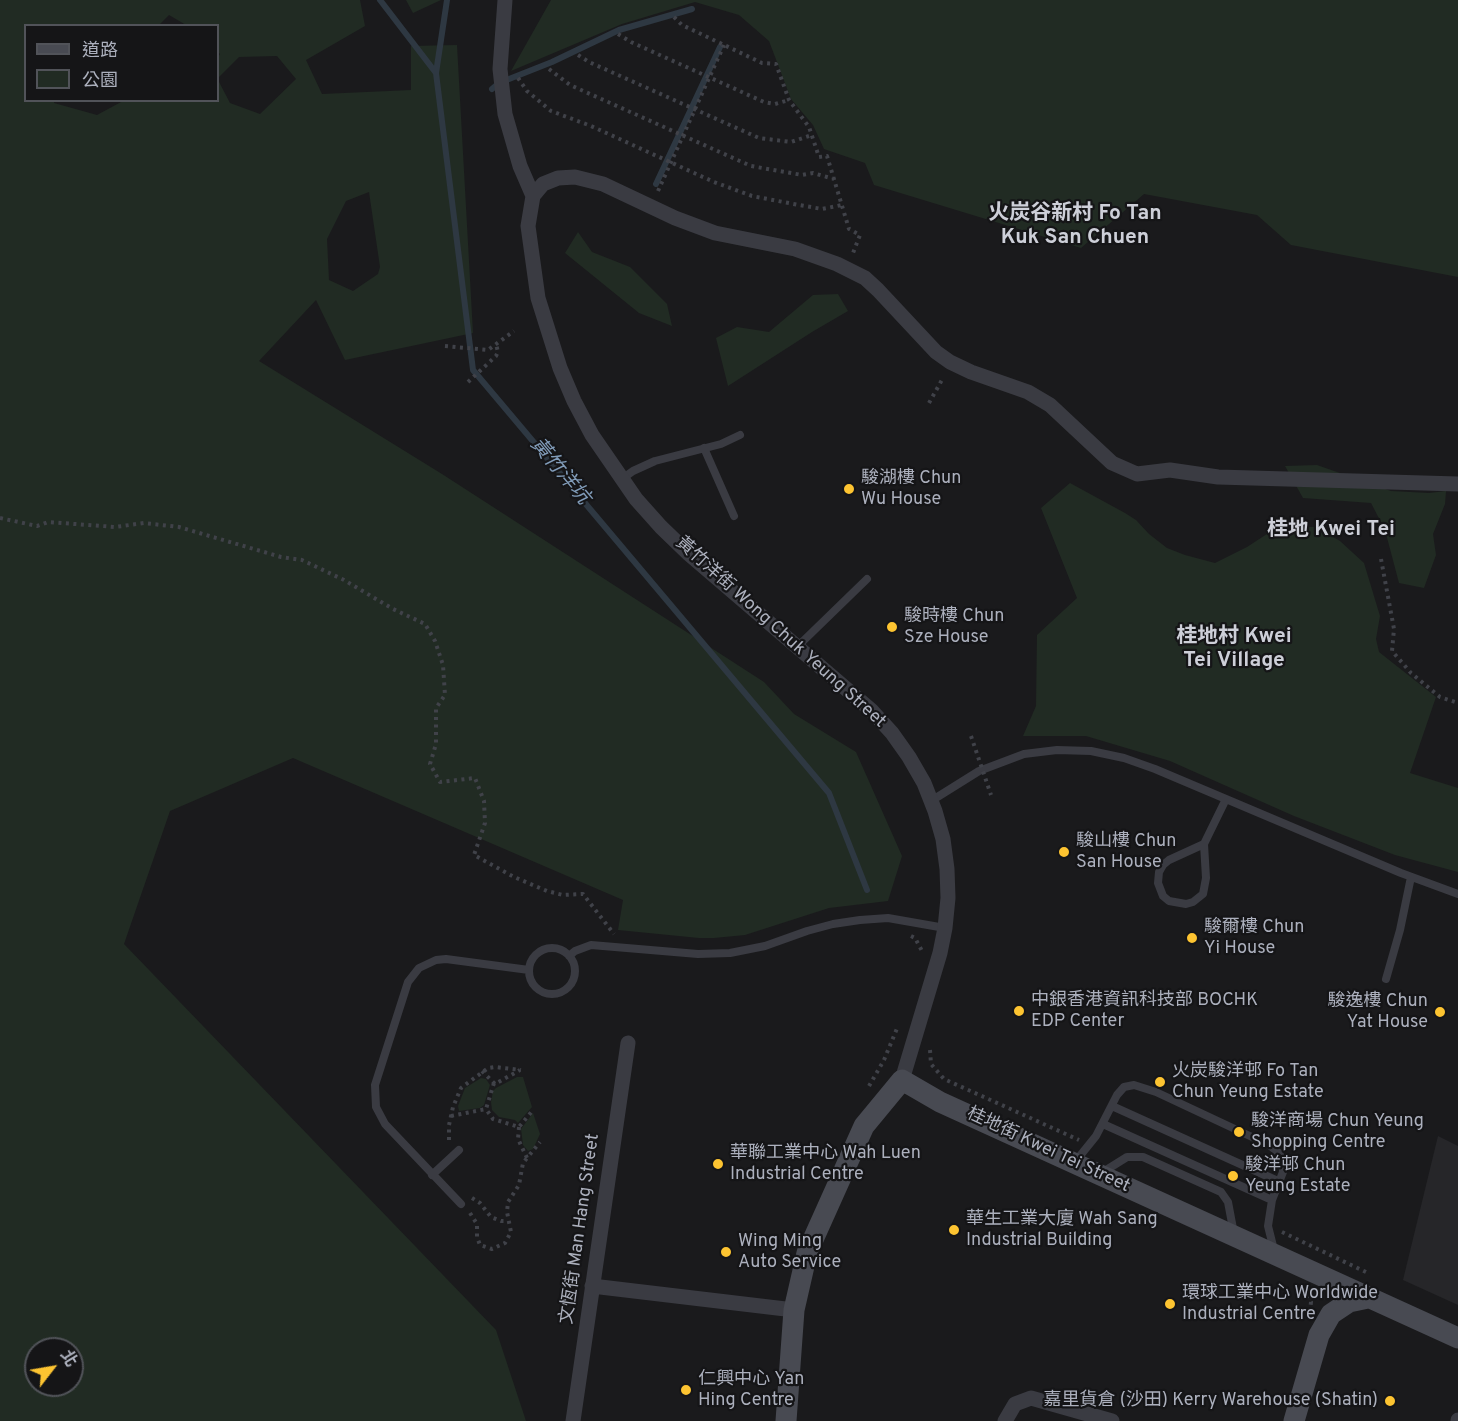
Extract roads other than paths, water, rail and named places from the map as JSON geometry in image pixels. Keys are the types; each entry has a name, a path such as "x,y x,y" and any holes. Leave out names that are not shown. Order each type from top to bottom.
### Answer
{"street":[{"path":"505,0 500,69 506,114 520,166 533,196 543,184 558,178 575,177 603,184 675,218 715,233 795,249 837,264 865,278 936,352 971,372 1028,392 1050,405 1112,463 1123,470 1137,474 1170,470 1218,477 1458,484"},
{"name":"黃竹洋街 Wong Chuk Yeung Street","path":"533,196 528,226 537,289 548,333 574,401 592,435 621,479 661,527 689,554 872,711 892,733 909,757 931,801 943,839 948,898 940,953 902,1080 864,1126 807,1252 794,1310 786,1421"},
{"name":"文恆街 Man Hang Street","path":"573,1421 628,1043"},
{"name":"桂地街 Kwei Tei Street","path":"902,1080 940,1102 1458,1338"},
{"path":"592,1286 794,1310"},
{"path":"1294,1421 1319,1335 1331,1314 1350,1302 1368,1298"},
{"path":"1005,1421 1015,1404 1031,1398 1112,1421"}],"lane":[{"path":"621,479 655,461 721,444 740,435"},
{"path":"704,448 734,516"},
{"path":"797,647 867,579"},
{"path":"931,801 979,771 1024,754 1057,750 1091,751 1124,758 1411,877 1458,894"},
{"path":"1204,844 1163,865 1159,872 1158,883 1163,896 1169,901 1186,904 1193,902 1203,894 1206,878 1204,844 1226,799"},
{"path":"1386,980 1400,930 1411,877"},
{"path":"569,956 583,947 600,945 714,954 748,951 807,931 860,920 888,918 945,928"},
{"path":"555,949 569,956 574,977 566,989 560,993 545,993 538,990 530,978 529,970 534,956 541,951 555,949"},
{"path":"464,1207 385,1124 376,1107 375,1085 408,982 419,968 436,960 446,959 529,970"},
{"path":"1074,1163 1096,1136 1117,1095 1124,1087 1134,1085 1156,1092 1269,1145 1279,1153 1283,1161 1283,1173 1272,1200 1268,1226 1271,1243 1277,1256"},
{"path":"1112,1106 1280,1182"},
{"path":"1103,1124 1272,1200"},
{"path":"432,1175 459,1150"},
{"path":"1099,1174 1127,1157 1143,1157 1221,1192 1228,1202 1234,1236"}],"waterway":[{"name":"黃竹洋坑","path":"380,0 436,73 473,370 829,793 867,890"},
{"path":"436,73 447,0"},
{"path":"492,89 499,83 552,62 619,30 692,9"},
{"path":"656,184 720,47"}],"place":[{"name":"駿湖樓 Chun Wu House","path":"849,489"},
{"name":"駿時樓 Chun Sze House","path":"892,627"},
{"name":"駿山樓 Chun San House","path":"1064,852"},
{"name":"駿爾樓 Chun Yi House","path":"1192,938"},
{"name":"中銀香港資訊科技部 BOCHK EDP Center","path":"1019,1011"},
{"name":"駿逸樓 Chun Yat House","path":"1440,1012"},
{"name":"火炭駿洋邨 Fo Tan Chun Yeung Estate","path":"1160,1082"},
{"name":"駿洋商場 Chun Yeung Shopping Centre","path":"1239,1132"},
{"name":"華聯工業中心 Wah Luen Industrial Centre","path":"718,1164"},
{"name":"駿洋邨 Chun Yeung Estate","path":"1233,1176"},
{"name":"華生工業大廈 Wah Sang Industrial Building","path":"954,1230"},
{"name":"Wing Ming Auto Service","path":"726,1252"},
{"name":"環球工業中心 Worldwide Industrial Centre","path":"1170,1304"},
{"name":"仁興中心 Yan Hing Centre","path":"686,1390"},
{"name":"嘉里貨倉 (沙田) Kerry Warehouse (Shatin)","path":"1390,1401"}],"district":[{"name":"火炭谷新村 Fo Tan Kuk San Chuen","path":"1075,227"},
{"name":"桂地 Kwei Tei","path":"1331,531"},
{"name":"桂地村 Kwei Tei Village","path":"1234,650"}]}
